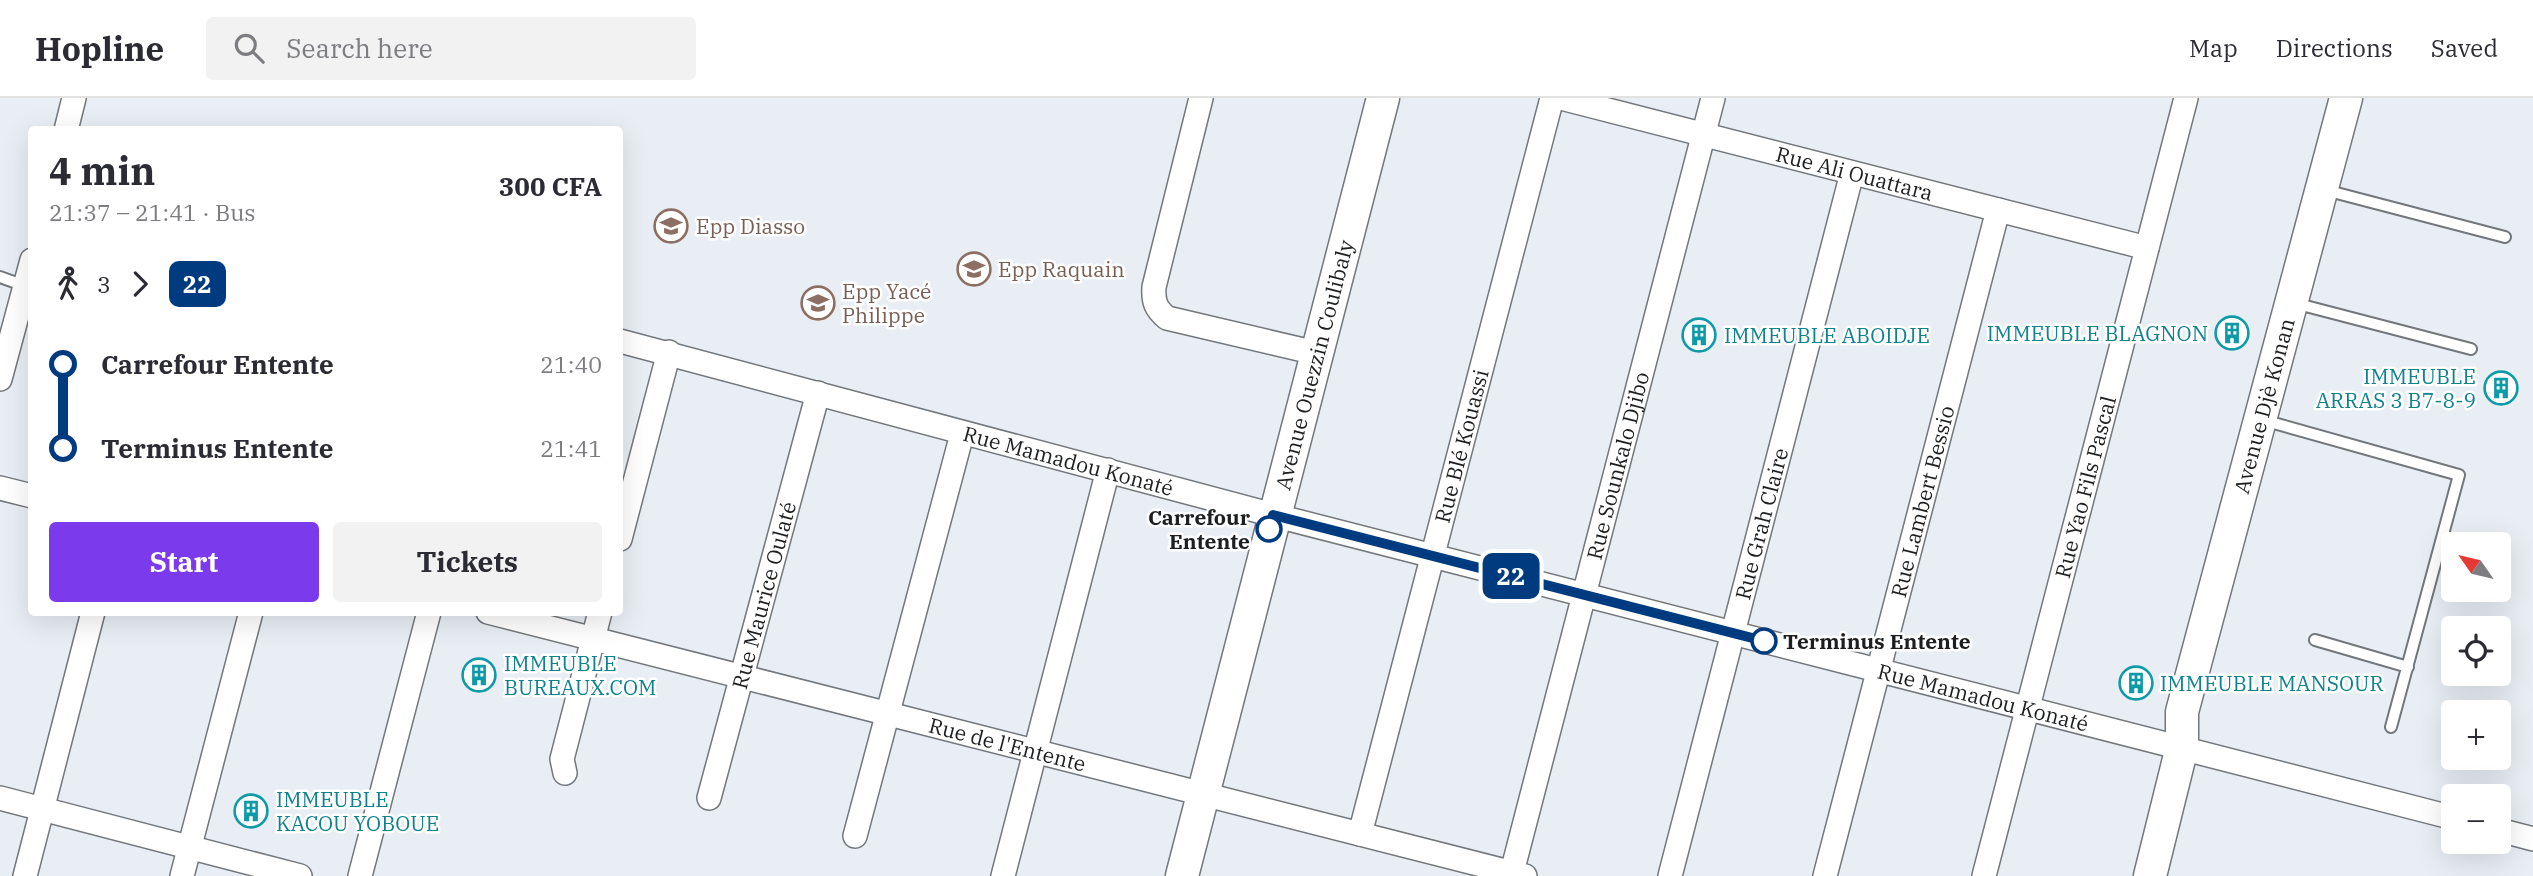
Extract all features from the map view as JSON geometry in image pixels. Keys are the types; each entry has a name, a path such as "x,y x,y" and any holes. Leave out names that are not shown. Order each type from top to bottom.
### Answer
{"street":[{"path":"67,126 74,98"},
{"path":"1202,98 1154,287 1153,299 1158,311 1167,318 1316,353"},
{"name":"Avenue Ouezzin Coulibaly","path":"1182,876 1273,515 1383,98"},
{"name":"Rue Blé Kouassi","path":"1360,834 1552,98"},
{"name":"Rue Ali Ouattara","path":"1561,98 2147,248"},
{"name":"Rue Sounkalo Djibo","path":"1516,875 1584,594 1713,98"},
{"name":"Rue Yao Fils Pascal","path":"1984,876 2186,98"},
{"name":"Avenue Djè Konan","path":"2128,876 2182,712 2346,98"},
{"name":"Rue Grah Claire","path":"1670,876 1852,173"},
{"name":"Rue Lambert Bessio","path":"1825,876 1998,210"},
{"path":"0,379 28,275"},
{"name":"Rue Mamadou Konaté","path":"623,342 1273,515 2441,815"},
{"path":"623,528 669,352"},
{"name":"Rue Maurice Oulaté","path":"709,798 818,393"},
{"path":"855,836 962,434"},
{"path":"1003,876 1108,470"},
{"path":"0,488 28,495"},
{"path":"25,876 92,616"},
{"path":"182,876 250,616"},
{"path":"360,876 428,616"},
{"name":"Rue de l'Entente","path":"504,616 1516,875"},
{"path":"565,773 562,759 599,616"},
{"name":"Avenue Djè Konan","path":"2150,876 2172,744"},
{"path":"0,798 300,876"},
{"path":"2511,833 2533,839"}],"lane":[{"path":"2322,189 2505,236"},
{"path":"0,277 25,286"},
{"path":"2292,302 2471,349"},
{"path":"2261,419 2459,475 2391,727"},
{"path":"2315,640 2408,667"}],"bus line":[{"name":"22","path":"1269,529 1273,515 1764,641"}],"place":[{"name":"Epp Diasso","path":"671,226"},
{"name":"Epp Raquain","path":"974,269"},
{"name":"Epp Yacé Philippe","path":"818,303"},
{"name":"IMMEUBLE BLAGNON","path":"2232,333"},
{"name":"IMMEUBLE ABOIDJE","path":"1699,335"},
{"name":"IMMEUBLE ARRAS 3 B7-8-9","path":"2501,388"},
{"name":"Carrefour Entente","path":"1269,529"},
{"name":"Terminus Entente","path":"1764,641"},
{"name":"IMMEUBLE BUREAUX.COM","path":"479,675"},
{"name":"IMMEUBLE MANSOUR","path":"2136,683"},
{"name":"IMMEUBLE KACOU YOBOUE","path":"251,811"}]}
